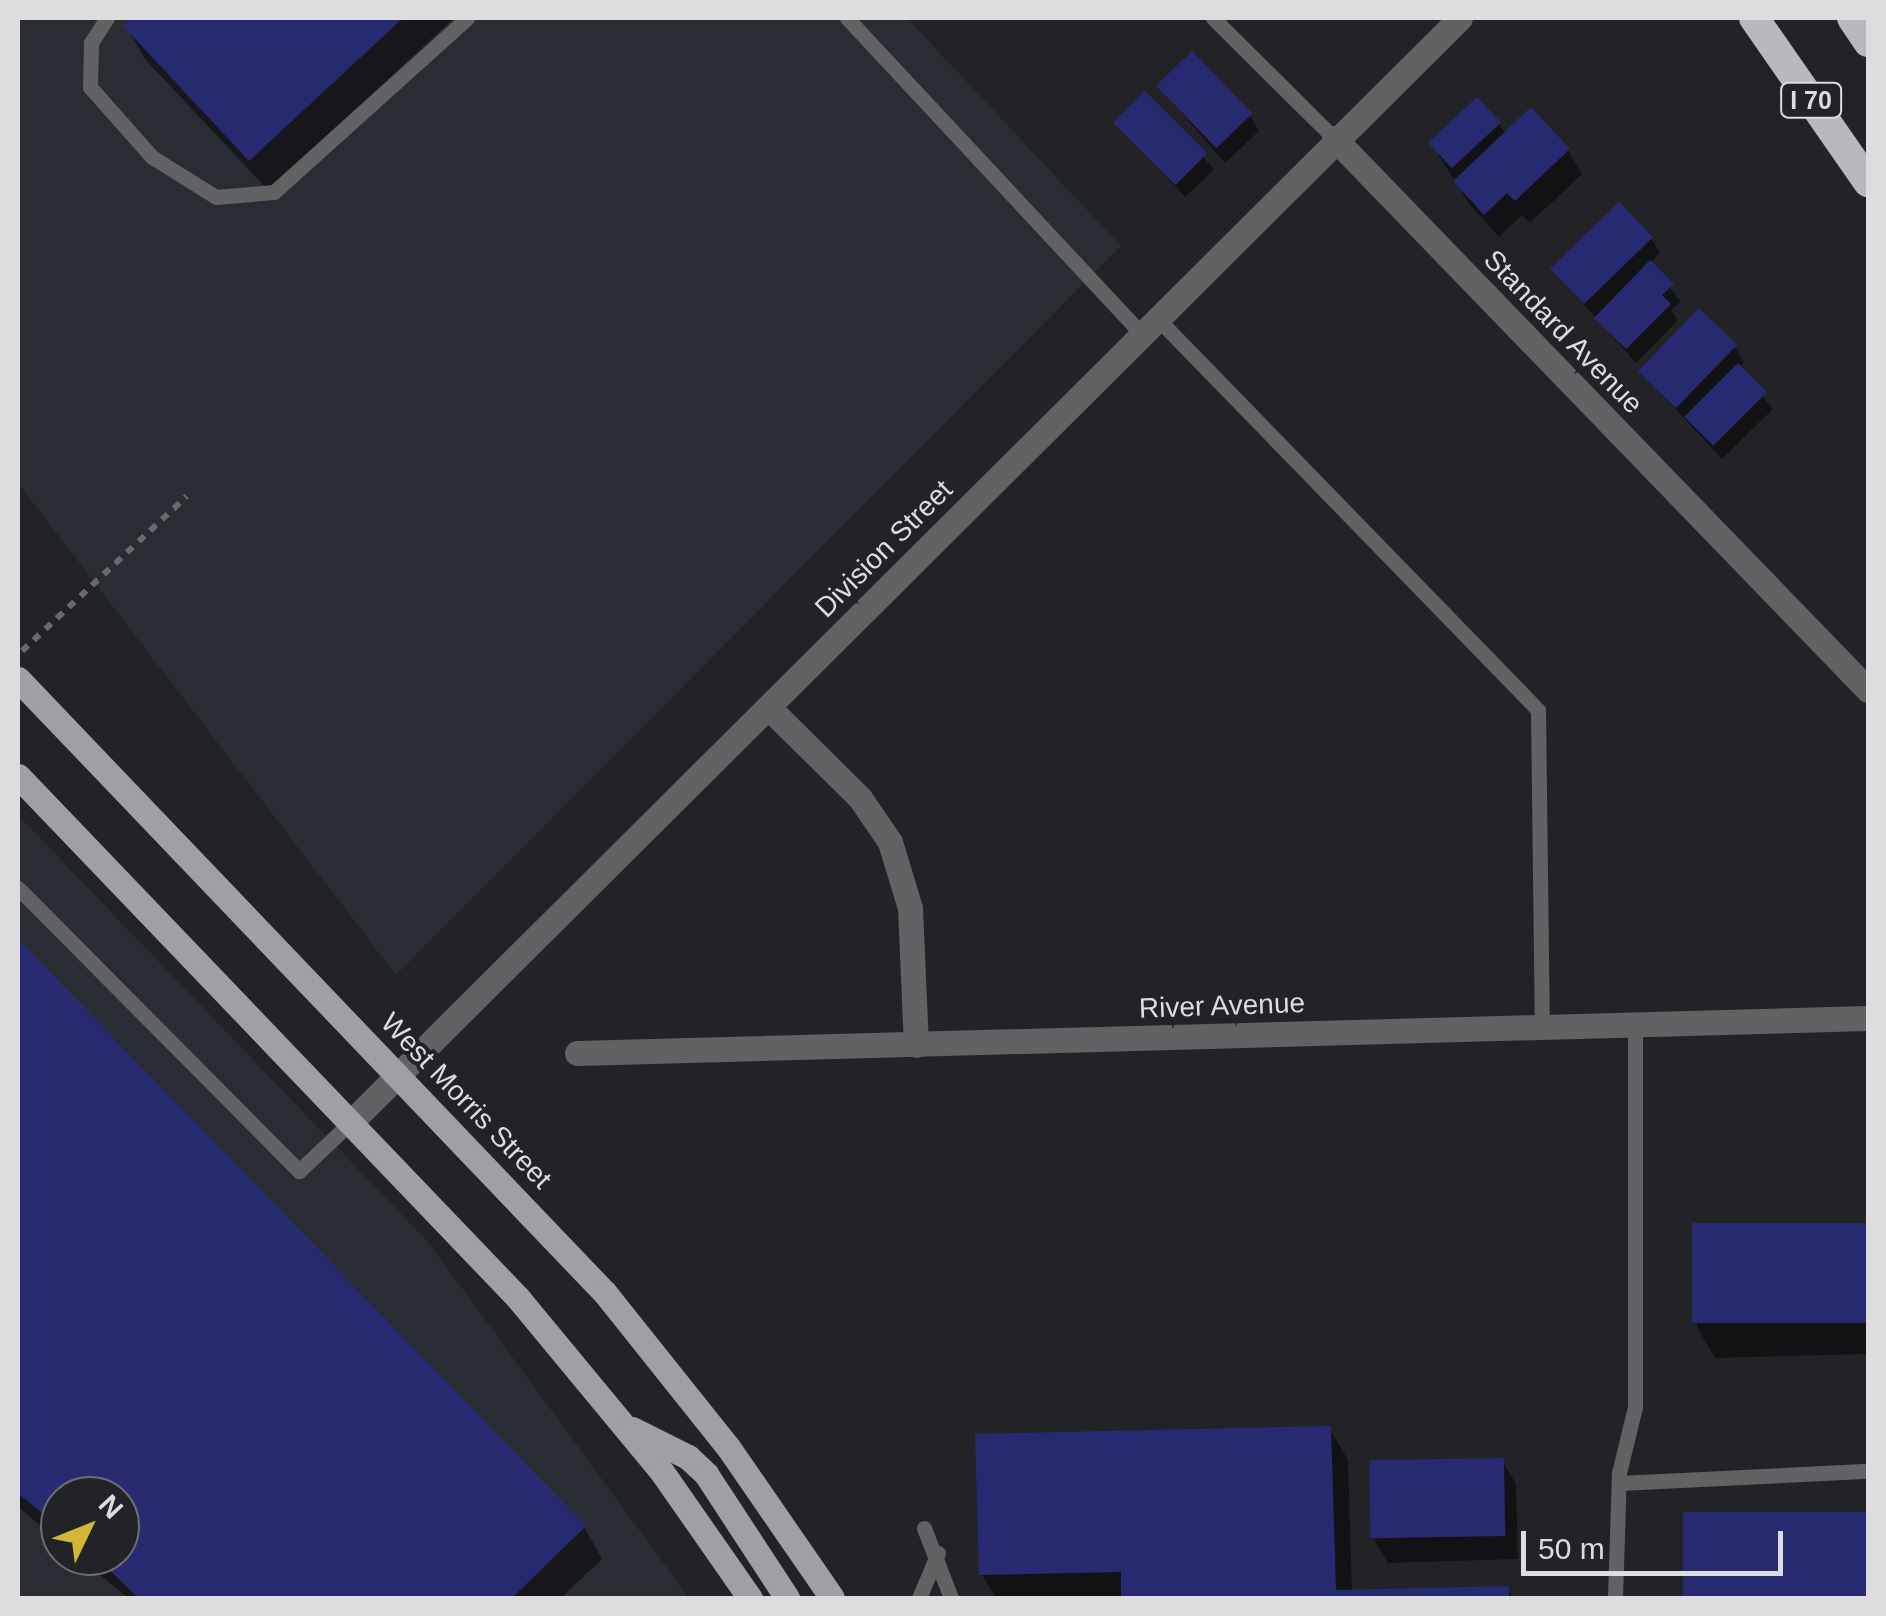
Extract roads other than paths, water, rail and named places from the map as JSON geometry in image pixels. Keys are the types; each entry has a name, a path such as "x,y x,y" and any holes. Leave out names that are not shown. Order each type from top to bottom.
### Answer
{"highway":[{"name":"I 70","path":"1754,18 1868,182"},
{"path":"1852,18 1868,42"}],"main road":[{"name":"West Morris Street","path":"18,678 605,1294 728,1447 832,1598"},
{"path":"18,776 518,1298 627,1427 750,1598"},
{"path":"627,1427 688,1457 706,1474 787,1598"}],"street":[{"name":"Division Street","path":"350,1122 1334,138 1460,18"},
{"name":"Standard Avenue","path":"1334,138 1868,690"},
{"path":"768,708 860,798 890,842 910,908 916,1045"},
{"name":"River Avenue","path":"577,1053 1868,1018"}],"lane":[{"path":"107,18 91,42 90,87 152,157 216,197 274,192 467,18"},
{"path":"847,18 1149,325 1479,644 1538,710 1542,1026"},
{"name":"Standard Avenue","path":"1213,18 1334,138"},
{"path":"18,888 299,1171 350,1122"},
{"path":"1614,1598 1619,1483 1635,1408 1635,1024"},
{"path":"1619,1483 1868,1471"},
{"path":"924,1528 938,1553 951,1598"},
{"path":"920,1598 938,1553"}]}
